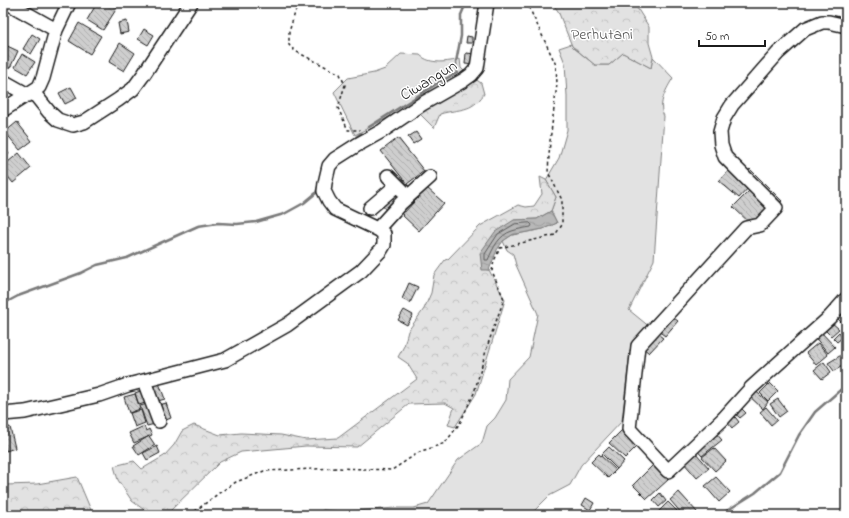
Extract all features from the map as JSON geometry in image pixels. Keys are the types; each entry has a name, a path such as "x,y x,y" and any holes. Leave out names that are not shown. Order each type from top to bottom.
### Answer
{"street":[{"path":"8,3 56,30"},
{"path":"3,110 30,94 41,84 56,30 69,3"},
{"path":"3,81 30,94 58,120 73,124 84,122 133,89 191,3"},
{"name":"Ciwangun","path":"379,230 335,209 324,191 324,183 329,166 335,159 471,75 477,68 487,3"},
{"path":"846,26 822,22 805,29 778,53 732,105 724,118 720,132 725,157 776,208 760,225 746,228 638,346 629,429 668,471 723,419 755,384 830,317 846,299"},
{"path":"3,414 25,412 98,395 144,381 225,360 287,324 361,271 384,245 384,234 379,230 380,225 408,196 430,177"},
{"path":"370,208 393,181 408,196"},
{"path":"144,381 159,421"},
{"path":"3,419 13,418 25,412"}],"path":[{"path":"298,3 289,32 289,45 295,51 340,74 345,85 338,108 348,130 362,130"},
{"path":"190,515 202,505 238,481 264,471 338,468 392,470 421,451 428,450 445,443 460,423 474,393 488,344 504,299 492,271 494,261 500,248 555,235 562,225 562,200 548,172 557,84 556,65 527,3"}],"green space":[{"name":"Perhutani","path":"552,3 586,3 590,7 606,7 606,3 634,3 649,27 649,43 653,57 651,68 623,53 609,65 595,65 572,46 558,11"},
{"path":"571,44 595,65 609,65 623,53 651,68 653,57 673,78 662,101 662,111 664,116 654,260 629,310 651,328 630,351 622,421 581,465 570,485 549,496 530,515 317,515 323,510 342,512 414,508 428,504 458,460 482,443 487,426 495,418 506,400 508,379 529,357 538,314 516,265 513,254 507,250 503,241 512,235 543,229 557,223 551,211 556,197 546,180 559,158 567,130 565,63 559,48"},
{"path":"401,54 420,55 429,60 439,62 460,59 461,68 465,72 419,101 355,135 334,92 348,78 374,73 385,69"},
{"path":"465,72 481,83 484,94 470,107 440,114 434,128 411,105"},
{"path":"540,177 546,180 556,197 551,211 537,219 514,220 482,269 489,270 505,300 476,394 455,427 448,425 454,408 445,403 409,404 357,447 306,446 241,452 220,462 167,514 151,515 132,501 118,480 114,466 134,461 142,469 164,456 174,445 182,431 194,425 220,435 241,433 281,435 306,440 338,438 417,379 407,363 398,357 404,346 408,331 424,309 431,293 434,275 445,260 448,259 480,226 518,205 526,207 534,206 542,194"},
{"path":"77,477 93,515 3,515 3,479 5,485 37,484"}],"water":[{"path":"551,211 557,223 543,229 512,235 503,241 497,250 489,270 482,270 480,253 495,232 514,220 537,219"}],"building":[{"path":"97,3 108,3 117,8 103,30 87,20"},
{"path":"127,21 129,32 120,34 118,23"},
{"path":"79,23 101,36 90,54 69,41"},
{"path":"144,29 154,35 148,45 138,39"},
{"path":"32,34 40,39 31,54 23,49"},
{"path":"467,36 472,37 472,43 466,43"},
{"path":"120,43 135,53 124,71 109,62"},
{"path":"3,44 18,51 10,68 3,65"},
{"path":"466,53 476,54 475,65 465,64"},
{"path":"22,54 35,62 27,74 15,67"},
{"path":"3,84 8,87 3,97"},
{"path":"71,87 77,98 65,104 59,93"},
{"path":"17,122 32,141 20,150 5,132"},
{"path":"416,132 421,139 413,144 408,137"},
{"path":"398,138 424,171 407,184 381,151"},
{"path":"3,146 9,154 3,158"},
{"path":"19,153 31,168 13,183 3,171 3,166"},
{"path":"730,169 750,186 739,198 719,181"},
{"path":"750,169 782,201 776,206 744,174"},
{"path":"427,188 444,203 419,231 402,215"},
{"path":"750,190 770,208 753,226 733,207"},
{"path":"391,196 397,203 387,211 381,204"},
{"path":"409,283 418,287 410,303 402,299"},
{"path":"404,310 413,315 407,325 398,320"},
{"path":"844,310 846,312 846,318 842,323 837,318"},
{"path":"670,315 678,321 665,336 657,330"},
{"path":"846,319 846,328 842,323"},
{"path":"831,322 839,329 831,336 824,329"},
{"path":"820,331 835,347 828,353 814,336"},
{"path":"655,332 663,338 649,353 642,347"},
{"path":"839,332 843,337 837,342 833,338"},
{"path":"818,343 828,355 816,365 806,353"},
{"path":"843,354 846,359 846,364 834,371 828,363"},
{"path":"824,362 831,372 822,379 814,370"},
{"path":"159,383 165,399 154,402 149,387"},
{"path":"770,383 778,391 768,401 760,393"},
{"path":"752,388 768,402 763,409 747,394"},
{"path":"143,390 148,402 139,405 135,393"},
{"path":"135,394 140,409 129,413 124,397"},
{"path":"778,399 787,411 779,417 770,404"},
{"path":"151,403 155,424 147,426 140,406"},
{"path":"166,403 171,418 161,422 156,406"},
{"path":"737,404 746,413 740,418 731,410"},
{"path":"766,407 777,420 771,425 760,412"},
{"path":"141,410 145,423 135,427 130,413"},
{"path":"732,413 739,422 732,428 724,419"},
{"path":"144,426 146,431 149,429 152,435 134,443 129,433"},
{"path":"10,427 15,448 6,451 3,438 3,428"},
{"path":"623,429 639,444 625,458 609,443"},
{"path":"714,431 722,440 702,456 694,447"},
{"path":"149,436 155,445 139,455 133,446"},
{"path":"157,446 160,453 147,460 143,453"},
{"path":"609,447 624,461 617,469 602,454"},
{"path":"714,448 726,461 715,471 702,457"},
{"path":"695,452 709,468 697,478 683,462"},
{"path":"599,454 616,470 608,478 591,462"},
{"path":"654,464 669,479 647,499 633,485"},
{"path":"716,477 730,492 719,502 705,486"},
{"path":"679,492 697,512 694,515 683,515 670,500"},
{"path":"660,493 666,501 659,507 653,500"},
{"path":"586,498 594,503 590,510 582,505"},
{"path":"668,502 681,515 655,515"}],"waterway":[{"path":"369,127 441,81 457,73 456,62 461,36 461,15 466,3"},
{"path":"352,141 361,133"},
{"path":"3,304 18,296 81,273 97,265 127,258 198,226 218,223 237,224 256,222 284,214 304,203 316,193 318,187"},
{"path":"720,515 755,493 780,472 799,435 815,412 846,385"}]}
